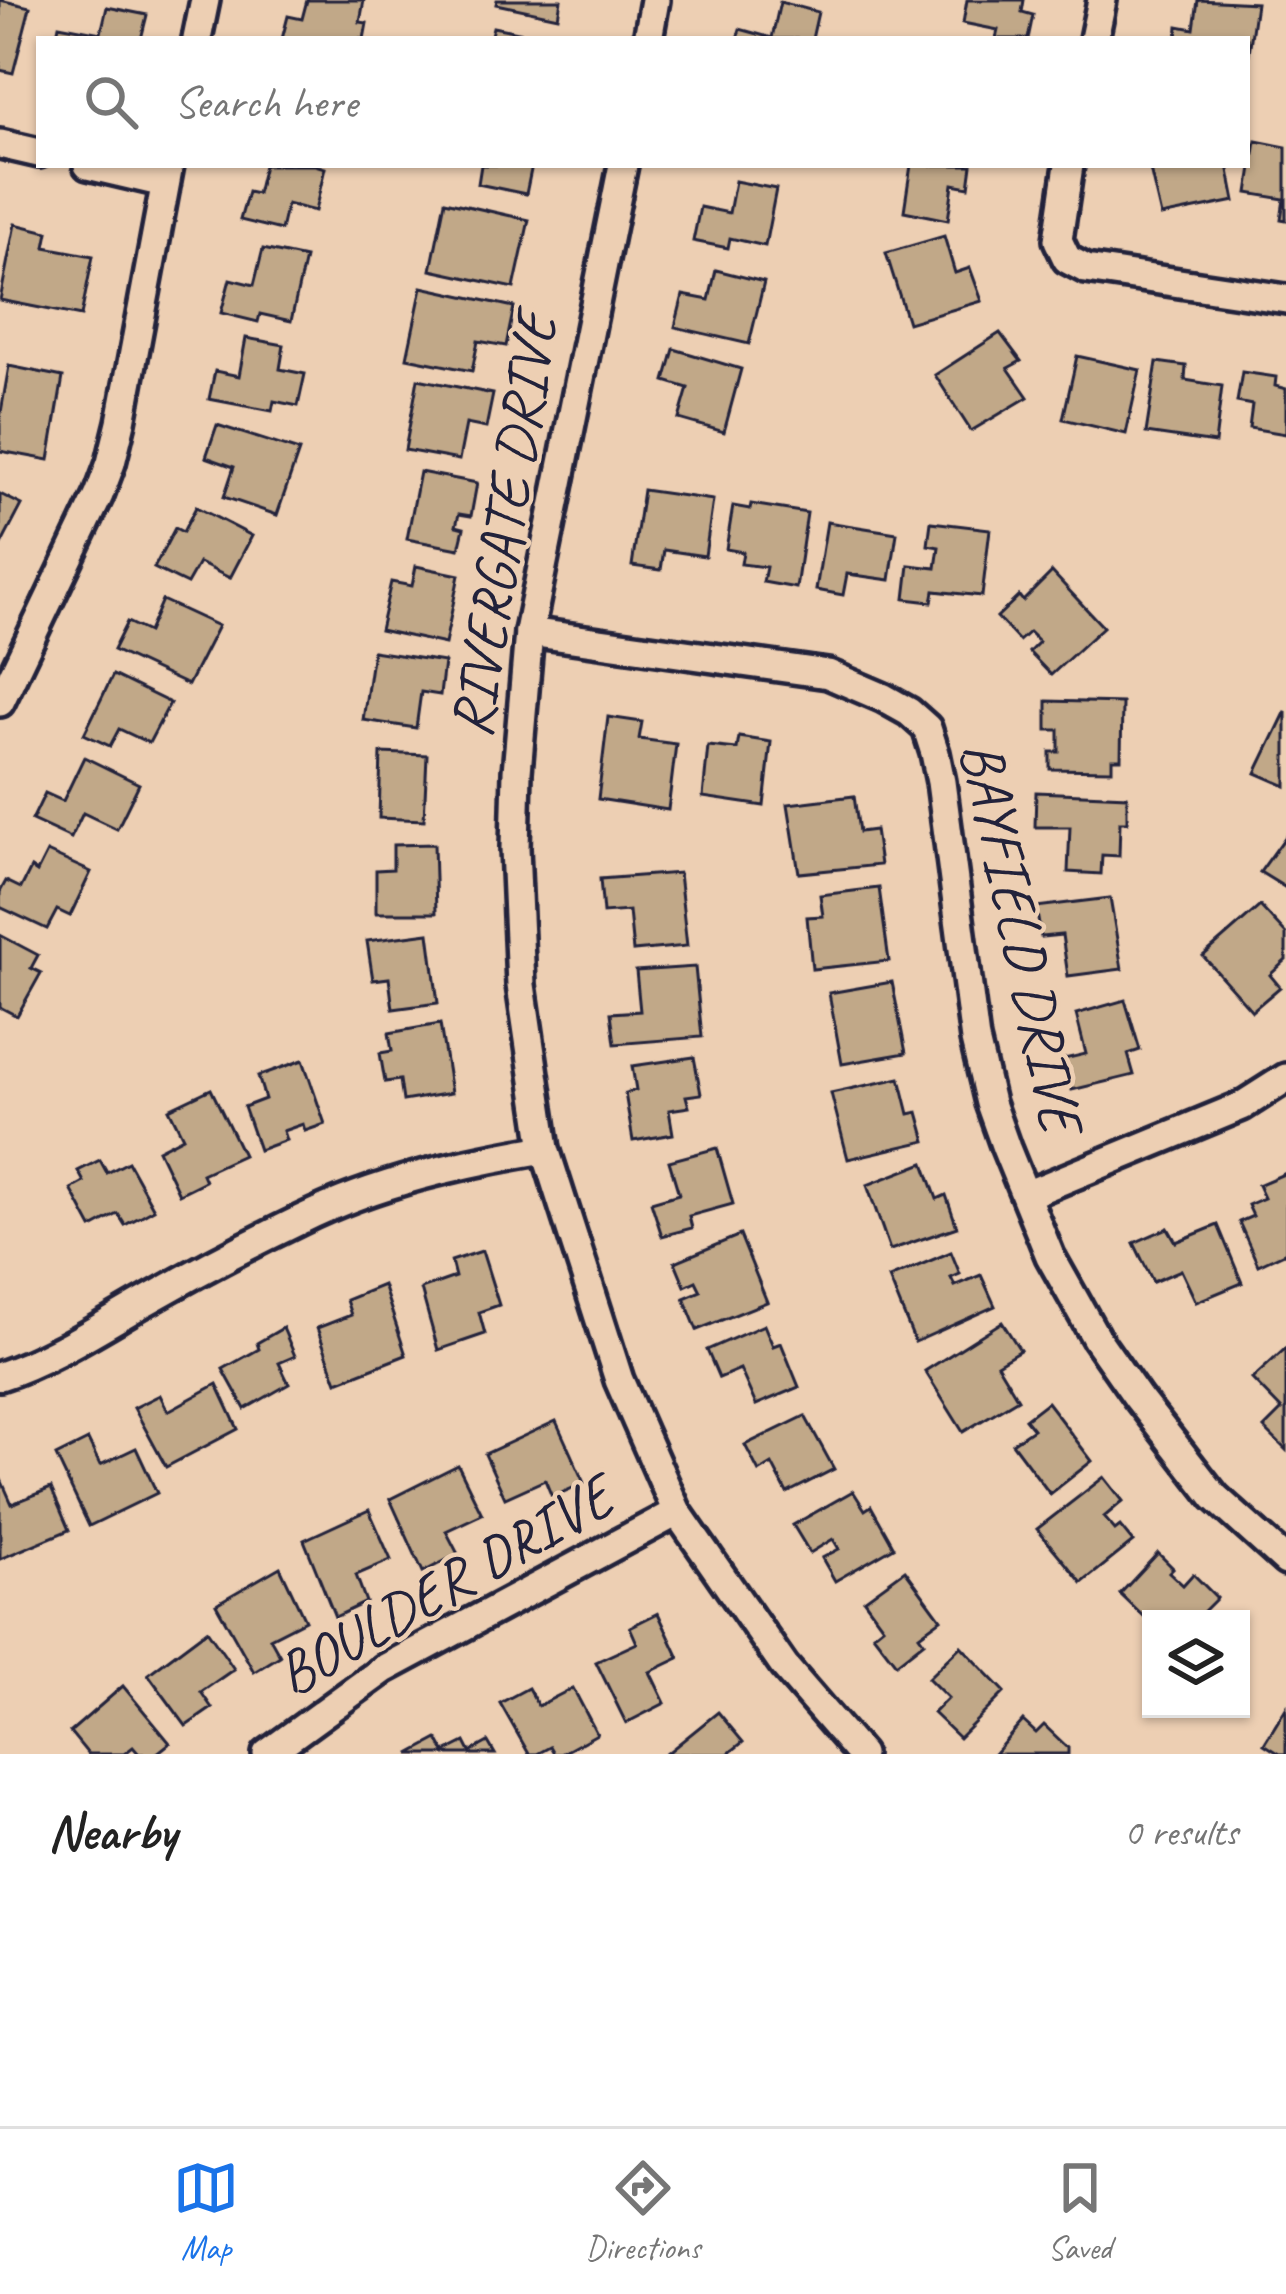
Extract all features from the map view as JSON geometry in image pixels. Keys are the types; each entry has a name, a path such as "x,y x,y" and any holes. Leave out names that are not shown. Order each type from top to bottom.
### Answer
{"street":[{"path":"198,36 206,0"},
{"path":"649,36 656,0"},
{"path":"1095,36 1102,0"},
{"path":"0,144 36,152"},
{"path":"0,702 111,463 122,422 168,174 115,168"},
{"name":"RIVERGATE DRIVE","path":"621,168 530,632 517,772 521,985 545,1149 619,1379 677,1511 784,1666 860,1754"},
{"path":"1069,168 1058,240 1067,259 1086,269 1286,298"},
{"name":"BAYFIELD DRIVE","path":"530,632 828,674 896,705 926,728 941,782 975,1040 990,1103 1050,1256 1068,1292 1138,1398 1215,1497 1286,1561"},
{"path":"1026,1195 1242,1106 1286,1078"},
{"path":"0,1376 64,1348 302,1218 474,1161 545,1149"},
{"name":"BOULDER DRIVE","path":"286,1748 384,1669 677,1511"}],"building":[{"path":"0,0 30,7 13,73 0,70"},
{"path":"307,0 364,0 360,22 367,23 365,36 283,36 288,16 302,19"},
{"path":"497,0 561,0 558,17 496,4"},
{"path":"967,0 1024,0 1022,12 1033,15 1029,36 997,36 998,30 963,23"},
{"path":"1198,0 1256,3 1250,46 1250,36 1177,36 1178,26 1194,29"},
{"path":"780,2 818,12 813,36 772,36"},
{"path":"107,7 147,15 142,36 57,36 59,25 101,33"},
{"path":"493,27 538,36 491,36"},
{"path":"740,29 765,36 738,36"},
{"path":"1256,141 1286,147 1286,220 1281,219 1284,199 1248,193"},
{"path":"263,168 325,168 315,211 287,204 281,230 240,220 248,192 257,194"},
{"path":"481,168 531,168 526,194 478,184"},
{"path":"911,168 972,168 969,187 953,184 948,220 904,211"},
{"path":"1150,168 1229,168 1235,201 1161,216"},
{"path":"735,181 776,189 765,246 730,238 728,248 693,241 700,207 729,213"},
{"path":"445,201 529,220 514,288 431,270"},
{"path":"15,224 48,232 45,247 93,256 81,316 0,300"},
{"path":"944,236 955,273 970,268 982,301 908,323 886,253"},
{"path":"263,249 305,258 291,321 260,314 258,322 221,313 230,279 254,285"},
{"path":"716,270 764,282 749,344 675,327 683,295 709,300"},
{"path":"422,287 514,307 506,346 478,341 472,371 407,358"},
{"path":"1000,333 1021,361 1008,368 1028,397 971,431 935,375"},
{"path":"246,338 284,345 280,369 305,374 298,406 274,401 272,411 209,399 215,371 239,376"},
{"path":"674,349 741,369 724,432 679,419 688,388 665,381"},
{"path":"1077,356 1140,370 1126,434 1063,419"},
{"path":"1157,362 1186,366 1185,380 1222,386 1215,443 1146,433"},
{"path":"9,366 63,377 49,460 0,451"},
{"path":"1242,372 1276,377 1275,386 1286,389 1286,434 1249,428 1252,405 1237,402"},
{"path":"418,379 493,394 486,428 466,424 459,460 405,450"},
{"path":"217,425 299,451 277,515 224,497 234,467 206,457"},
{"path":"420,472 477,483 471,516 459,514 456,526 464,528 459,549 407,539"},
{"path":"643,490 713,500 705,556 664,550 661,570 632,566"},
{"path":"0,494 22,505 0,547"},
{"path":"751,504 807,513 796,588 763,582 766,567 741,564 743,552 726,549 733,506 750,509"},
{"path":"196,507 252,536 230,578 199,563 187,584 154,568 175,528 183,532"},
{"path":"827,522 897,533 890,580 847,574 843,595 816,590"},
{"path":"931,522 990,529 982,596 934,591 932,602 905,599 909,565 936,568 939,547 928,545"},
{"path":"416,566 459,575 445,644 380,630 391,582 412,586"},
{"path":"1052,572 1103,627 1051,675 1029,652 1039,642 1029,632 1019,641 997,617 1019,596 1023,601"},
{"path":"162,600 218,626 188,685 113,650 127,622 148,632"},
{"path":"373,651 444,662 440,695 421,692 416,728 363,720"},
{"path":"113,675 170,703 149,743 119,729 110,746 84,734"},
{"path":"1047,701 1122,703 1121,759 1112,759 1112,770 1050,769 1050,752 1059,752 1059,730 1047,730"},
{"path":"1286,711 1286,786 1256,773"},
{"path":"608,717 642,722 639,739 676,744 668,810 598,799"},
{"path":"739,737 771,742 764,806 703,797 708,746 737,749"},
{"path":"381,753 427,755 424,820 379,818"},
{"path":"84,757 139,784 117,829 83,813 71,838 32,820 45,793 63,801"},
{"path":"1036,792 1127,796 1119,856 1102,855 1101,874 1068,872 1070,827 1035,827"},
{"path":"854,796 859,832 875,830 880,865 799,873 788,804"},
{"path":"1286,836 1286,888 1260,872"},
{"path":"434,844 436,913 376,913 376,870 393,869 393,845"},
{"path":"47,852 91,872 70,916 57,910 47,929 0,907 0,892 6,881 21,888 31,868 37,872"},
{"path":"679,873 687,946 633,951 629,911 603,913 600,879"},
{"path":"879,888 889,961 812,969 807,917 823,916 820,895"},
{"path":"1110,898 1122,969 1068,976 1062,935 1041,937 1036,907"},
{"path":"1260,906 1286,934 1286,960 1270,975 1280,987 1252,1011 1203,956"},
{"path":"429,933 438,1003 393,1009 389,978 373,980 367,941"},
{"path":"0,935 38,955 31,968 41,973 17,1016 0,1007"},
{"path":"695,967 702,1037 615,1044 611,1013 640,1011 636,971"},
{"path":"892,982 906,1053 842,1064 829,993"},
{"path":"1125,1000 1140,1050 1128,1054 1134,1075 1072,1090 1064,1059 1086,1054 1076,1014"},
{"path":"440,1024 451,1093 403,1101 400,1080 385,1082 380,1053 392,1051 389,1033"},
{"path":"694,1057 701,1094 686,1096 689,1107 669,1110 673,1134 633,1141 625,1093 636,1090 632,1066"},
{"path":"303,1060 325,1124 305,1131 303,1124 283,1131 286,1140 259,1150 244,1107 265,1099 258,1076"},
{"path":"900,1078 909,1114 918,1112 926,1141 848,1159 831,1093"},
{"path":"211,1089 243,1155 202,1174 205,1181 179,1194 158,1150 183,1137 169,1109"},
{"path":"717,1148 733,1204 689,1216 692,1228 662,1236 651,1202 679,1194 669,1161"},
{"path":"100,1160 107,1173 128,1162 154,1209 125,1225 118,1214 92,1228 71,1189 84,1182 78,1171"},
{"path":"924,1163 937,1199 946,1195 957,1227 890,1250 867,1185"},
{"path":"1286,1173 1286,1252 1258,1265 1239,1222 1253,1216 1248,1205 1264,1198 1258,1185"},
{"path":"1218,1225 1242,1283 1196,1302 1181,1270 1153,1282 1134,1243 1168,1228 1176,1242"},
{"path":"740,1235 767,1302 697,1330 684,1298 701,1291 696,1281 685,1286 675,1262"},
{"path":"482,1251 499,1305 479,1312 485,1334 438,1350 421,1289 455,1277 451,1261"},
{"path":"951,1252 960,1274 951,1278 955,1286 981,1275 995,1306 915,1342 889,1278"},
{"path":"383,1285 406,1355 337,1382 317,1328 351,1315 346,1300"},
{"path":"1002,1322 1020,1350 997,1364 1018,1399 963,1432 925,1371"},
{"path":"764,1325 773,1346 781,1343 799,1387 756,1405 740,1369 719,1378 707,1350"},
{"path":"283,1328 295,1356 279,1363 289,1384 245,1409 223,1369 259,1349 257,1343"},
{"path":"1286,1348 1286,1450 1264,1428 1282,1410 1252,1379"},
{"path":"217,1384 238,1429 166,1467 134,1408 160,1395 168,1411"},
{"path":"1047,1402 1092,1461 1050,1494 1012,1443 1033,1429 1025,1419"},
{"path":"805,1416 834,1469 787,1493 772,1464 759,1472 745,1445"},
{"path":"556,1421 584,1483 552,1497 545,1480 505,1498 485,1454"},
{"path":"88,1440 100,1465 136,1448 157,1493 89,1526 56,1456"},
{"path":"458,1465 482,1514 446,1531 458,1554 423,1572 390,1499"},
{"path":"0,1477 12,1504 51,1488 69,1530 0,1559"},
{"path":"1104,1477 1123,1501 1104,1517 1115,1530 1120,1526 1133,1542 1082,1583 1037,1529"},
{"path":"853,1491 865,1510 871,1506 894,1547 835,1581 822,1558 839,1549 833,1539 810,1553 793,1525"},
{"path":"369,1510 391,1560 356,1575 366,1602 335,1617 304,1540"},
{"path":"1158,1553 1183,1585 1193,1574 1217,1598 1205,1610 1142,1610 1142,1615 1120,1594"},
{"path":"280,1567 305,1620 270,1638 280,1656 254,1672 216,1604"},
{"path":"905,1570 941,1619 919,1635 924,1642 896,1664 873,1634 883,1626 864,1600"},
{"path":"658,1613 679,1658 650,1672 665,1703 626,1723 596,1662 637,1643 630,1627"},
{"path":"207,1630 234,1669 201,1692 212,1708 186,1726 148,1674"},
{"path":"961,1646 1005,1692 959,1738 933,1713 948,1698 928,1678"},
{"path":"123,1686 170,1743 156,1754 139,1754 133,1747 124,1754 88,1754 70,1732"},
{"path":"528,1688 538,1706 573,1688 597,1734 561,1754 554,1754 550,1747 529,1754 500,1703"},
{"path":"1286,1708 1286,1754 1280,1754 1264,1744"},
{"path":"718,1712 743,1742 728,1754 666,1754"},
{"path":"1023,1721 1036,1733 1044,1725 1068,1748 1068,1754 994,1754"},
{"path":"438,1739 445,1752 465,1742 470,1752 488,1742 495,1754 410,1754"}]}
